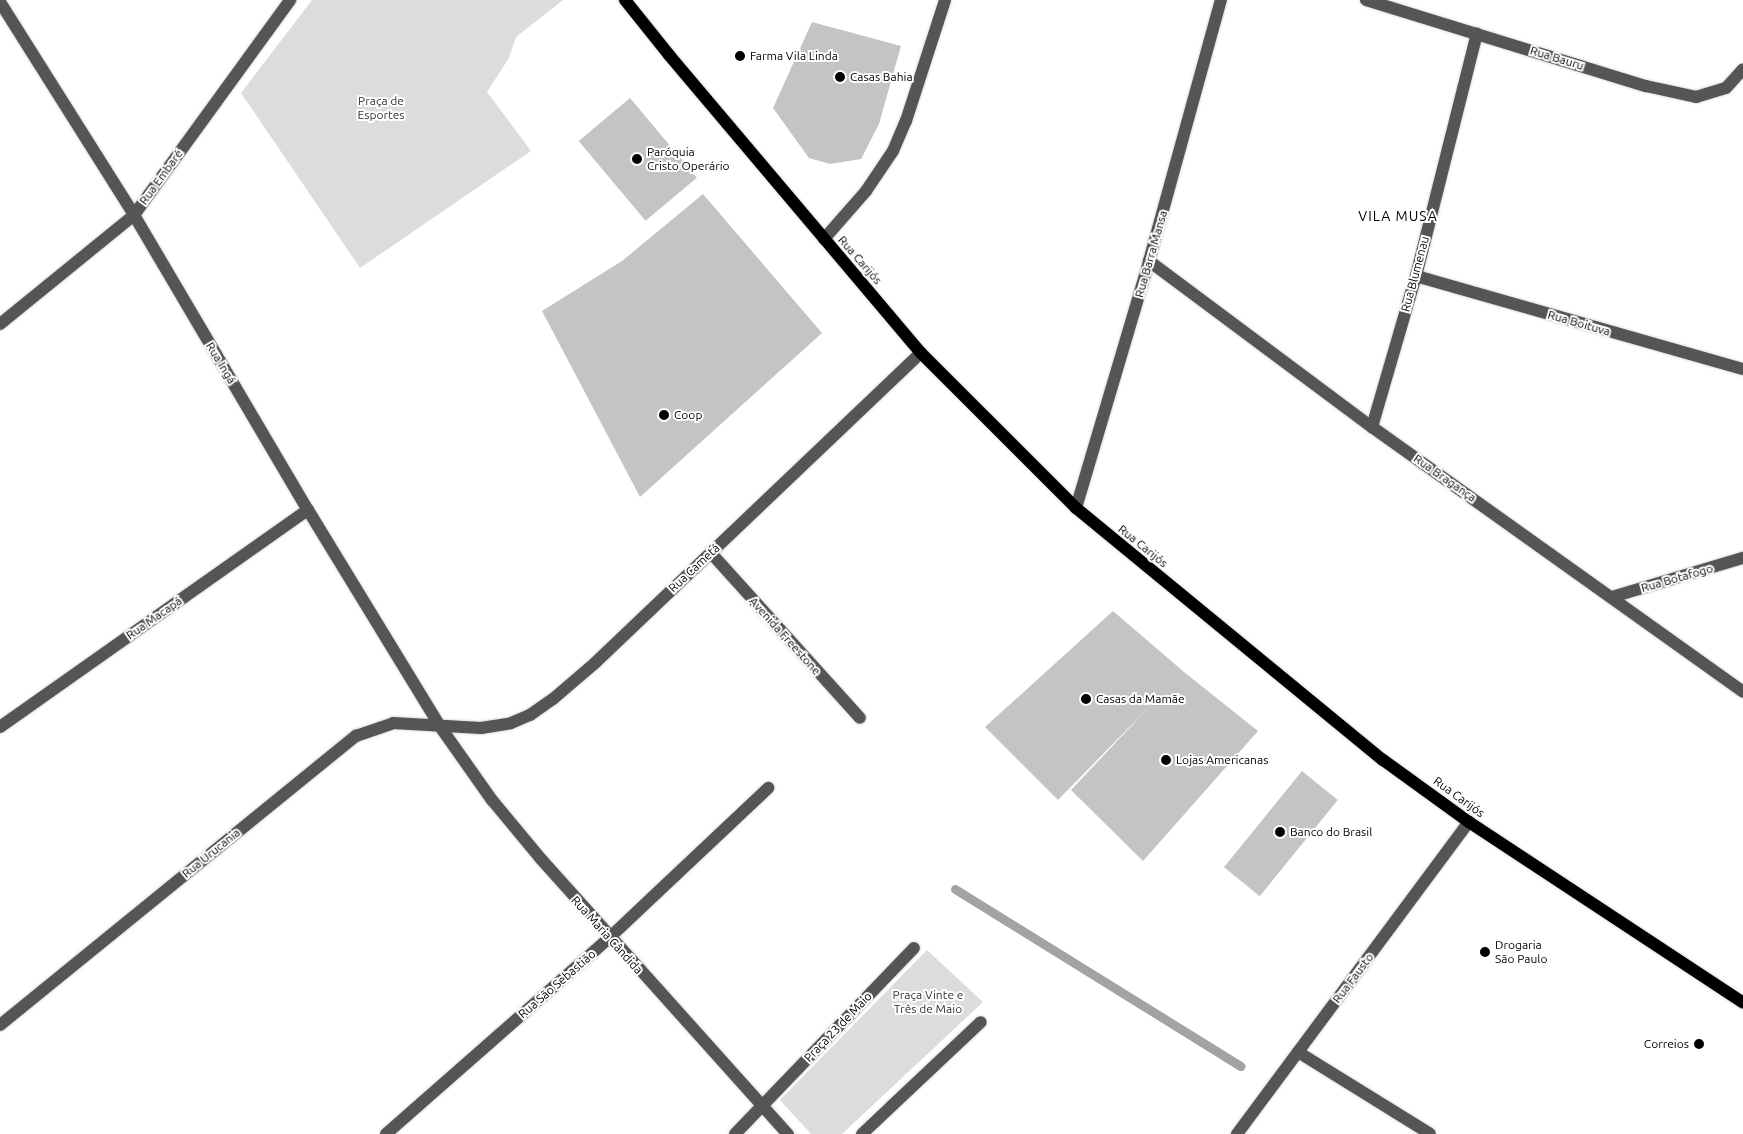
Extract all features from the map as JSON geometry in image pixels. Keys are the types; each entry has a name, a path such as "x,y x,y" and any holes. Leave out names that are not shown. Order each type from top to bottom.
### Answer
{"main road":[{"name":"Rua Carijós","path":"625,0 921,353 1076,508 1383,760 1469,822 1743,1003"}],"street":[{"name":"Rua Embaré","path":"0,324 134,215 290,0"},
{"path":"824,239 866,191 893,151 906,121 946,0"},
{"name":"Rua Barra Mansa","path":"1076,508 1149,261 1221,0"},
{"name":"Rua Bauru","path":"1366,0 1646,86 1696,97 1726,88 1743,69"},
{"name":"Rua Ingá","path":"0,2 134,215 308,510 439,725"},
{"name":"Rua Blumenau","path":"1372,427 1416,276 1477,34"},
{"name":"Rua Bragança","path":"1149,261 1372,427 1743,692"},
{"name":"Rua Boituva","path":"1416,276 1743,369"},
{"name":"Rua Cametá","path":"439,725 481,728 511,723 530,714 595,663 921,353"},
{"name":"Rua Macapá","path":"0,726 308,510"},
{"name":"Avenida Freestone","path":"711,553 860,718"},
{"name":"Rua Botafogo","path":"1612,597 1743,558"},
{"name":"Rua Urucania","path":"0,1025 356,736 393,723 439,725"},
{"name":"Rua Maria Cândida","path":"439,725 492,800 609,938 788,1134"},
{"name":"Rua São Sebastião","path":"386,1134 609,938 768,788"},
{"name":"Rua Fausto","path":"1237,1134 1469,822"},
{"name":"Praça 23 de Maio","path":"735,1134 914,948"},
{"path":"862,1134 980,1022"},
{"path":"1298,1052 1430,1134"}],"green space":[{"name":"Praça de Esportes","path":"312,0 563,0 516,37 509,58 487,92 531,151 360,268 241,93"},
{"name":"Praça Vinte e Três de Maio","path":"927,950 983,1002 842,1134 811,1134 780,1100"}],"building":[{"name":"Casas Bahia","path":"812,22 901,46 879,124 861,159 830,164 809,158 773,108"},
{"name":"Paróquia Cristo Operário","path":"630,98 697,178 646,221 579,141"},
{"name":"Coop","path":"703,194 822,333 640,497 542,311 622,261"},
{"path":"1113,611 1184,672 1258,731 1143,861 1071,790 1152,704 1058,800 985,727"},
{"name":"Banco do Brasil","path":"1302,771 1338,800 1260,896 1224,867"}],"waterway":[{"path":"955,889 1241,1066"}],"place":[{"name":"Farma Vila Linda","path":"740,56"},
{"name":"Casas Bahia","path":"840,77"},
{"name":"Paróquia Cristo Operário","path":"637,159"},
{"name":"Coop","path":"664,415"},
{"name":"Casas da Mamãe","path":"1086,699"},
{"name":"Lojas Americanas","path":"1166,760"},
{"name":"Banco do Brasil","path":"1280,832"},
{"name":"Drogaria São Paulo","path":"1485,952"},
{"name":"Correios","path":"1699,1044"}],"district":[{"name":"VILA MUSA","path":"1398,216"}]}
